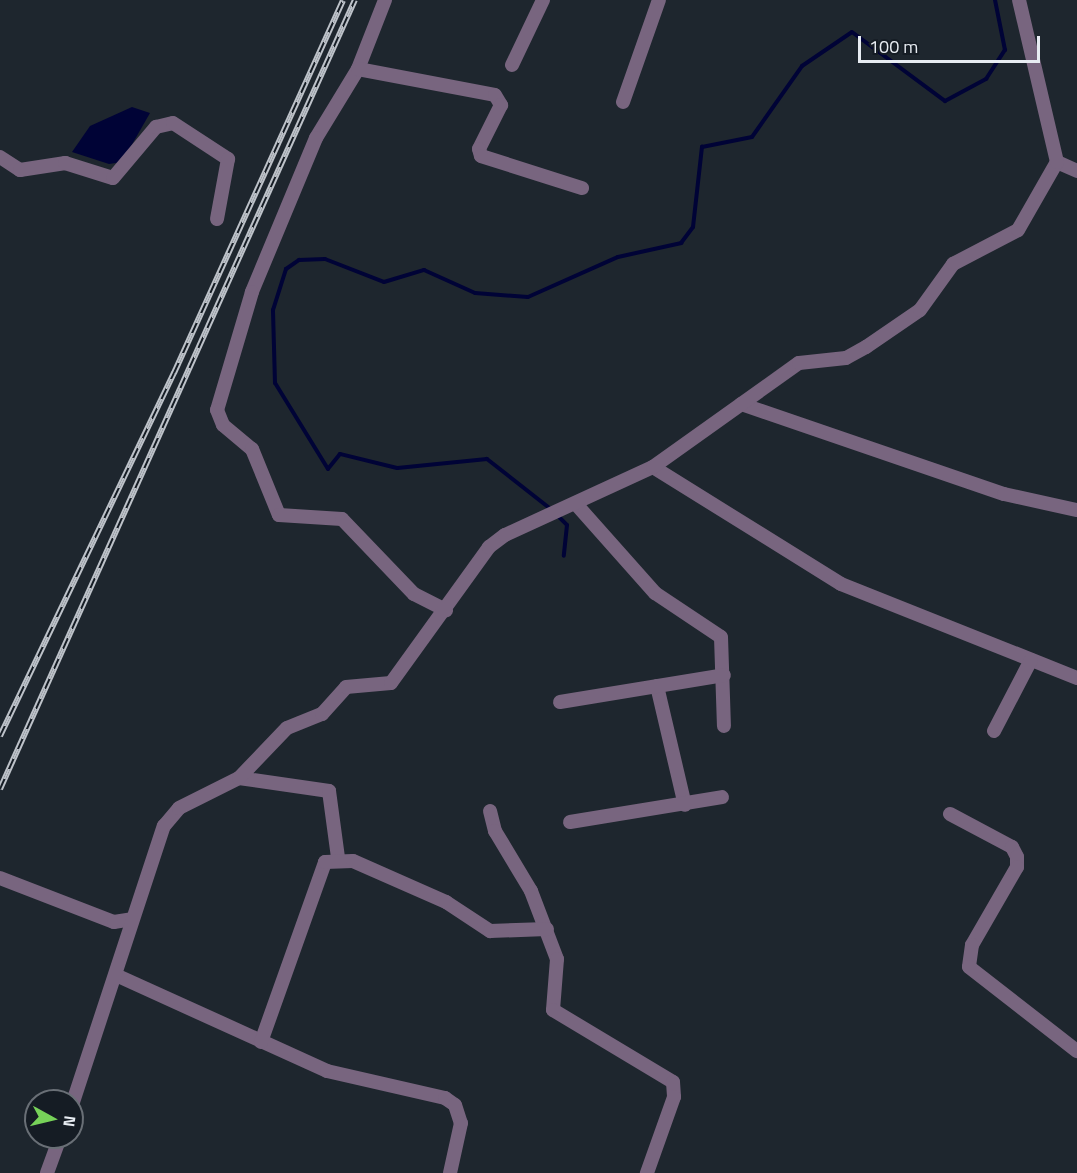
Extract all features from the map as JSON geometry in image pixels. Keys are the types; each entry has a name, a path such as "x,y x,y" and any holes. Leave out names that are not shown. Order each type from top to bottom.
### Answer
{"street":[{"path":"385,0 358,69 316,138 252,292 218,410 223,425 252,449 279,515 342,519 414,594 446,610"},
{"path":"512,66 543,0"},
{"path":"623,102 659,0"},
{"path":"78,1089 118,976 132,919 171,816 239,778 287,728 322,714 346,687 391,683 446,610 489,547 505,535 552,517 653,466 799,363 854,354 920,310 954,264 1018,230 1057,162 1019,0"},
{"path":"358,69 495,95 501,105 479,149 481,156 582,188"},
{"path":"0,157 20,170 65,163 113,178 156,128 173,123 228,159 217,219"},
{"path":"1057,162 1077,171"},
{"path":"741,404 1004,494 1077,510"},
{"path":"653,466 841,584 1077,678"},
{"path":"574,506 656,593 721,637 724,726"},
{"path":"994,730 1031,660"},
{"path":"560,702 724,675"},
{"path":"657,686 685,805"},
{"path":"239,778 328,791 338,858"},
{"path":"570,822 685,805 722,797"},
{"path":"490,811 547,929 557,959 554,1010 673,1082 674,1097 647,1173"},
{"path":"950,814 1012,847 1017,857 1017,867 972,945 969,967 1077,1052"},
{"path":"338,858 446,902 490,931 547,929"},
{"path":"261,1042 319,870 338,858"},
{"path":"0,878 114,922 132,919"},
{"path":"118,976 261,1042 348,1078 397,1084 455,1105 461,1123 450,1173"},
{"path":"47,1173 56,1149"}],"shaded area":[{"path":"132,107 150,113 122,162 109,164 72,152 90,126"}],"waterway":[{"path":"552,510 487,459 397,468 340,454 328,469 275,383 273,310 286,269 299,260 325,259 384,282 424,270 475,293 528,297 618,257 681,243 693,227 702,147 752,137 802,66 852,32 945,101 986,79 1005,50 995,0"},
{"path":"557,515 567,525 564,556"}],"railway":[{"path":"0,736 174,373 343,0"},
{"path":"0,789 355,0"}]}
